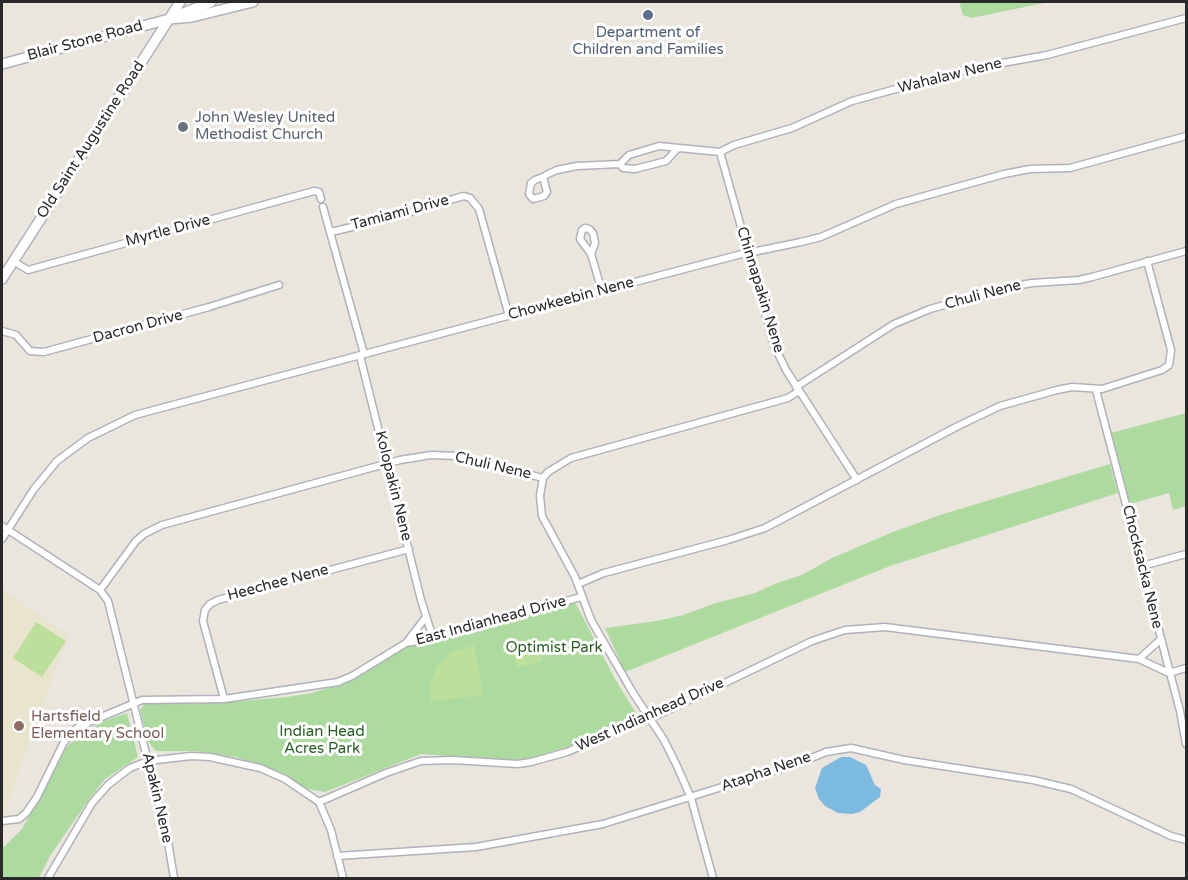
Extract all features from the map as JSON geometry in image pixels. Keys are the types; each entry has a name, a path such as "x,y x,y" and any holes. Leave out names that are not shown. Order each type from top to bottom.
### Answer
{"street":[{"name":"Old Saint Augustine Road","path":"2,279 180,2"},
{"name":"Blair Stone Road","path":"169,19 181,12 211,2"},
{"name":"Blair Stone Road","path":"2,64 169,19 192,17 253,2"},
{"name":"Wahalaw Nene","path":"720,152 734,145 792,128 852,101 969,69 1047,55 1186,18"},
{"name":"Chowkeebin Nene","path":"2,539 5,528 48,471 68,452 101,430 135,415 602,291 820,237 896,204 1004,174 1030,169 1070,168 1186,136"},
{"path":"620,165 629,155 659,146 720,152"},
{"path":"543,177 566,167 620,165 629,170 666,161 677,149"},
{"name":"Chinnapakin Nene","path":"720,152 774,345 798,389 856,480"},
{"name":"Myrtle Drive","path":"13,261 28,270 314,191 319,192 321,199"},
{"name":"Tamiami Drive","path":"331,232 398,216 464,196 470,198 479,209 509,316"},
{"name":"Kolopakin Nene","path":"323,207 433,638"},
{"name":"Chuli Nene","path":"100,590 136,542 144,534 162,525 424,456 449,455 543,478 548,472 571,458 788,398 894,324 930,309 1009,287 1079,280 1186,251"},
{"path":"591,254 602,291"},
{"name":"East Indianhead Drive","path":"578,584 604,573 765,528 1000,406 1056,390 1072,387 1095,390 1154,375 1169,365 1171,357 1147,261"},
{"name":"Dacron Drive","path":"2,331 16,335 30,351 44,352 279,285"},
{"name":"Chocksacka Nene","path":"1095,390 1186,744"},
{"path":"543,478 540,496 542,516 578,584 591,620 633,693 664,740 691,798 713,879"},
{"path":"5,528 100,590"},
{"name":"Heechee Nene","path":"224,699 203,621 205,610 210,604 409,549"},
{"path":"1142,566 1186,554"},
{"name":"Apakin Nene","path":"100,590 110,607 168,842 174,879"},
{"name":"East Indianhead Drive","path":"2,821 19,819 26,813 63,744 72,732 80,726 142,700 224,699 338,682 406,644 581,597"},
{"path":"406,644 426,617"},
{"name":"West Indianhead Drive","path":"320,802 415,762 431,760 518,764 592,743 658,715 812,641 845,630 885,627 1139,659 1169,672"},
{"path":"1139,659 1160,640"},
{"path":"1169,672 1186,668"},
{"name":"Atapha Nene","path":"337,856 491,846 603,824 691,798 826,752 851,748 904,760 1061,786 1171,836 1186,840"},
{"path":"48,879 84,816 109,784 130,768 148,761 191,756 210,757 260,768 285,779 320,802 326,814 343,879"}],"shaded area":[{"name":"Hartsfield Elementary School","path":"2,590 69,635 2,817"}],"green space":[{"path":"960,2 1049,2 971,18 963,15"},
{"path":"1186,413 1186,506 1173,510 1169,493 1130,504 1111,433"},
{"path":"1110,464 1118,493 890,566 625,672 605,628 683,615 716,603 755,593 802,575 832,558 893,532 940,515"},
{"name":"Indian Head Acres Park","path":"575,602 615,679 639,718 592,739 535,757 514,761 421,754 325,792 308,789 272,770 236,757 196,751 156,751 148,741 140,710 144,704 229,702 312,693 351,680 404,648"},
{"path":"36,622 66,641 42,677 13,658"},
{"path":"538,644 543,661 517,668 513,652"},
{"path":"474,645 483,695 431,701 430,684 438,665 450,653"},
{"path":"127,713 138,757 105,779 50,856 39,878 2,878 2,849 22,829 66,748 79,735 104,721"}],"water":[{"path":"841,757 850,757 866,765 875,785 881,789 880,797 860,812 838,813 825,806 819,799 815,788 822,768"}],"place":[{"name":"Department of Children and Families","path":"648,15"},
{"name":"John Wesley United Methodist Church","path":"183,127"},
{"name":"Hartsfield Elementary School","path":"19,726"}],"park label":[{"name":"Optimist Park","path":"554,648"}]}
